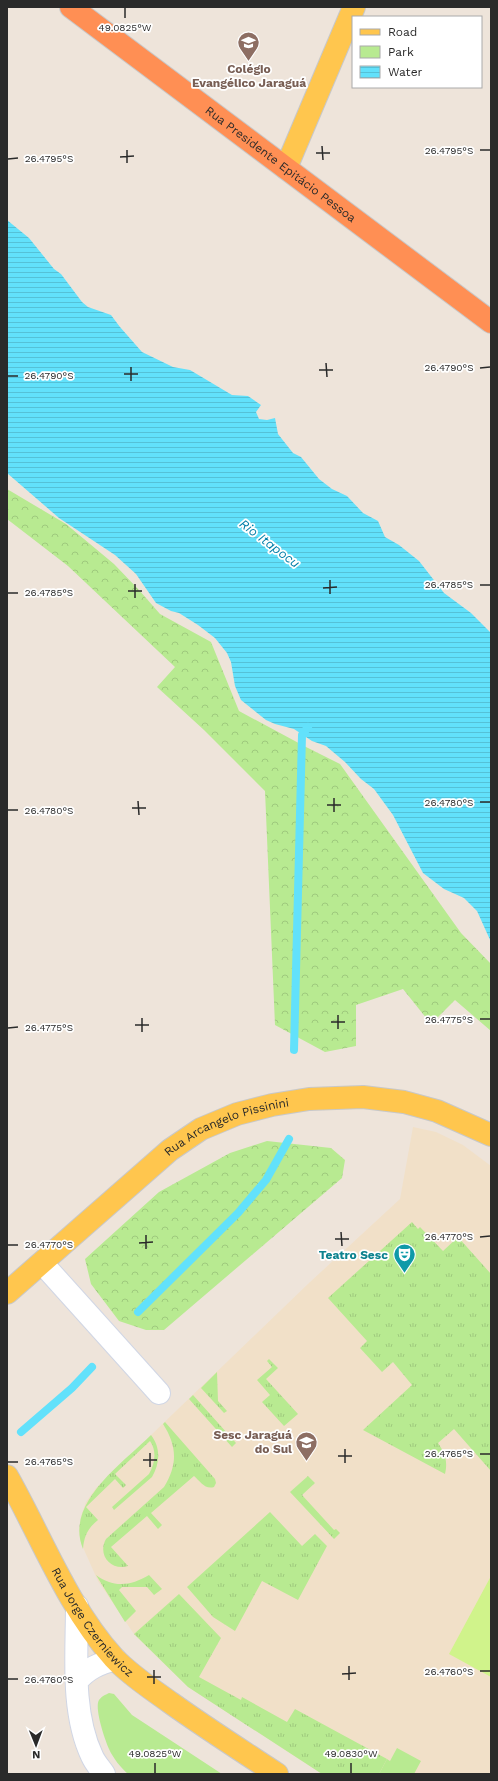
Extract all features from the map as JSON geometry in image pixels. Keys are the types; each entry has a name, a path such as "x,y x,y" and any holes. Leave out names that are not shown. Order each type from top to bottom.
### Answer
{"highway":[{"name":"Rua Presidente Epitácio Pessoa","path":"71,7 491,322"}],"main road":[{"path":"286,168 354,7"},
{"name":"Rua Arcangelo Pissinini","path":"7,1292 170,1150 201,1128 237,1114 272,1105 309,1099 363,1097 404,1102 437,1110 491,1135"},
{"name":"Rua Jorge Czerniewicz","path":"7,1476 77,1606 91,1628 115,1659 131,1675 220,1737 277,1774"}],"street":[{"path":"42,1263 159,1394"},
{"path":"77,1606 77,1681 80,1719 92,1757 104,1774"},
{"path":"77,1681 84,1672 95,1665 115,1659"}],"shaded area":[{"name":"Sesc Jaraguá do Sul","path":"413,1127 436,1132 463,1145 491,1166 491,1774 322,1774 188,1687 134,1634 98,1581 81,1543 79,1531 81,1516 86,1502 96,1488 309,1283 400,1199"}],"green space":[{"path":"7,489 66,524 114,564 160,614 211,642 239,711 340,764 461,933 491,964 491,1031 455,1000 431,1024 403,989 356,1005 356,1046 325,1052 275,1025 265,791 204,730 157,687 175,667 68,566 7,519"},
{"path":"267,1141 331,1148 345,1160 342,1178 164,1330 146,1330 119,1321 91,1284 85,1259 159,1192 230,1153"},
{"path":"412,1222 418,1229 420,1227 443,1251 458,1237 491,1274 491,1471 454,1429 438,1443 445,1457 445,1474 363,1430 412,1385 393,1362 382,1372 360,1348 367,1341 328,1298"},
{"path":"269,1359 278,1368 266,1379 298,1414 284,1426 262,1402 270,1395 257,1380 272,1367 267,1361"},
{"path":"217,1372 218,1401 227,1411 224,1413 201,1388"},
{"path":"193,1395 236,1443 232,1447 189,1399"},
{"path":"165,1422 215,1479 216,1483 214,1487 211,1488 203,1484 194,1476 151,1513 162,1525 158,1529 147,1516 111,1547 128,1566 116,1566 107,1560 103,1551 106,1539 164,1487 172,1471 174,1463 173,1448 168,1432 163,1424"},
{"path":"151,1435 158,1450 158,1461 155,1472 152,1477 114,1510 112,1507 149,1474 154,1462 154,1449 150,1441 115,1474 126,1485 123,1488 115,1479 86,1507 98,1520 87,1533 84,1540 83,1549 79,1532 82,1516 89,1500 99,1485 112,1471"},
{"path":"308,1476 315,1483 302,1495 334,1530 336,1529 340,1533 334,1539 290,1492"},
{"path":"270,1512 302,1546 315,1534 327,1546 298,1600 262,1581 235,1631 213,1617 187,1587"},
{"path":"96,1575 109,1582 122,1584 142,1579 149,1575 162,1589 154,1595 147,1587 122,1587 119,1590 136,1611 125,1622"},
{"path":"491,1576 491,1677 449,1654"},
{"path":"179,1594 221,1638 199,1677 241,1700 242,1697 287,1722 295,1709 387,1759 379,1774 322,1774 188,1687 134,1634"},
{"path":"109,1693 114,1694 132,1715 222,1774 128,1774 117,1763 111,1752 105,1739 101,1724 98,1710 99,1700"},
{"path":"397,1748 421,1761 414,1774 379,1774 387,1759 390,1761"}],"water":[{"name":"Rio Itapocu","path":"7,220 29,238 54,269 61,274 82,302 88,307 111,315 142,352 173,367 190,370 232,395 248,396 261,405 256,412 259,419 267,420 275,418 278,434 293,453 301,457 319,479 332,489 347,496 363,513 378,521 385,537 399,545 419,561 444,593 471,613 491,633 491,942 477,911 464,898 444,889 423,873 393,815 374,789 361,779 345,762 326,746 312,741 294,729 266,720 241,700 235,686 231,662 227,653 215,638 179,613 171,611 156,603 136,574 115,555 59,518 7,473"}],"waterway":[{"path":"294,1050 302,735 308,727"},
{"path":"138,1312 238,1213 266,1180 289,1139"},
{"path":"21,1432 72,1388 92,1367"}],"place":[{"name":"Colégio Evangélico Jaraguá","path":"249,62"},
{"name":"Teatro Sesc","path":"404,1274"},
{"name":"Sesc Jaraguá do Sul","path":"307,1462"}]}
